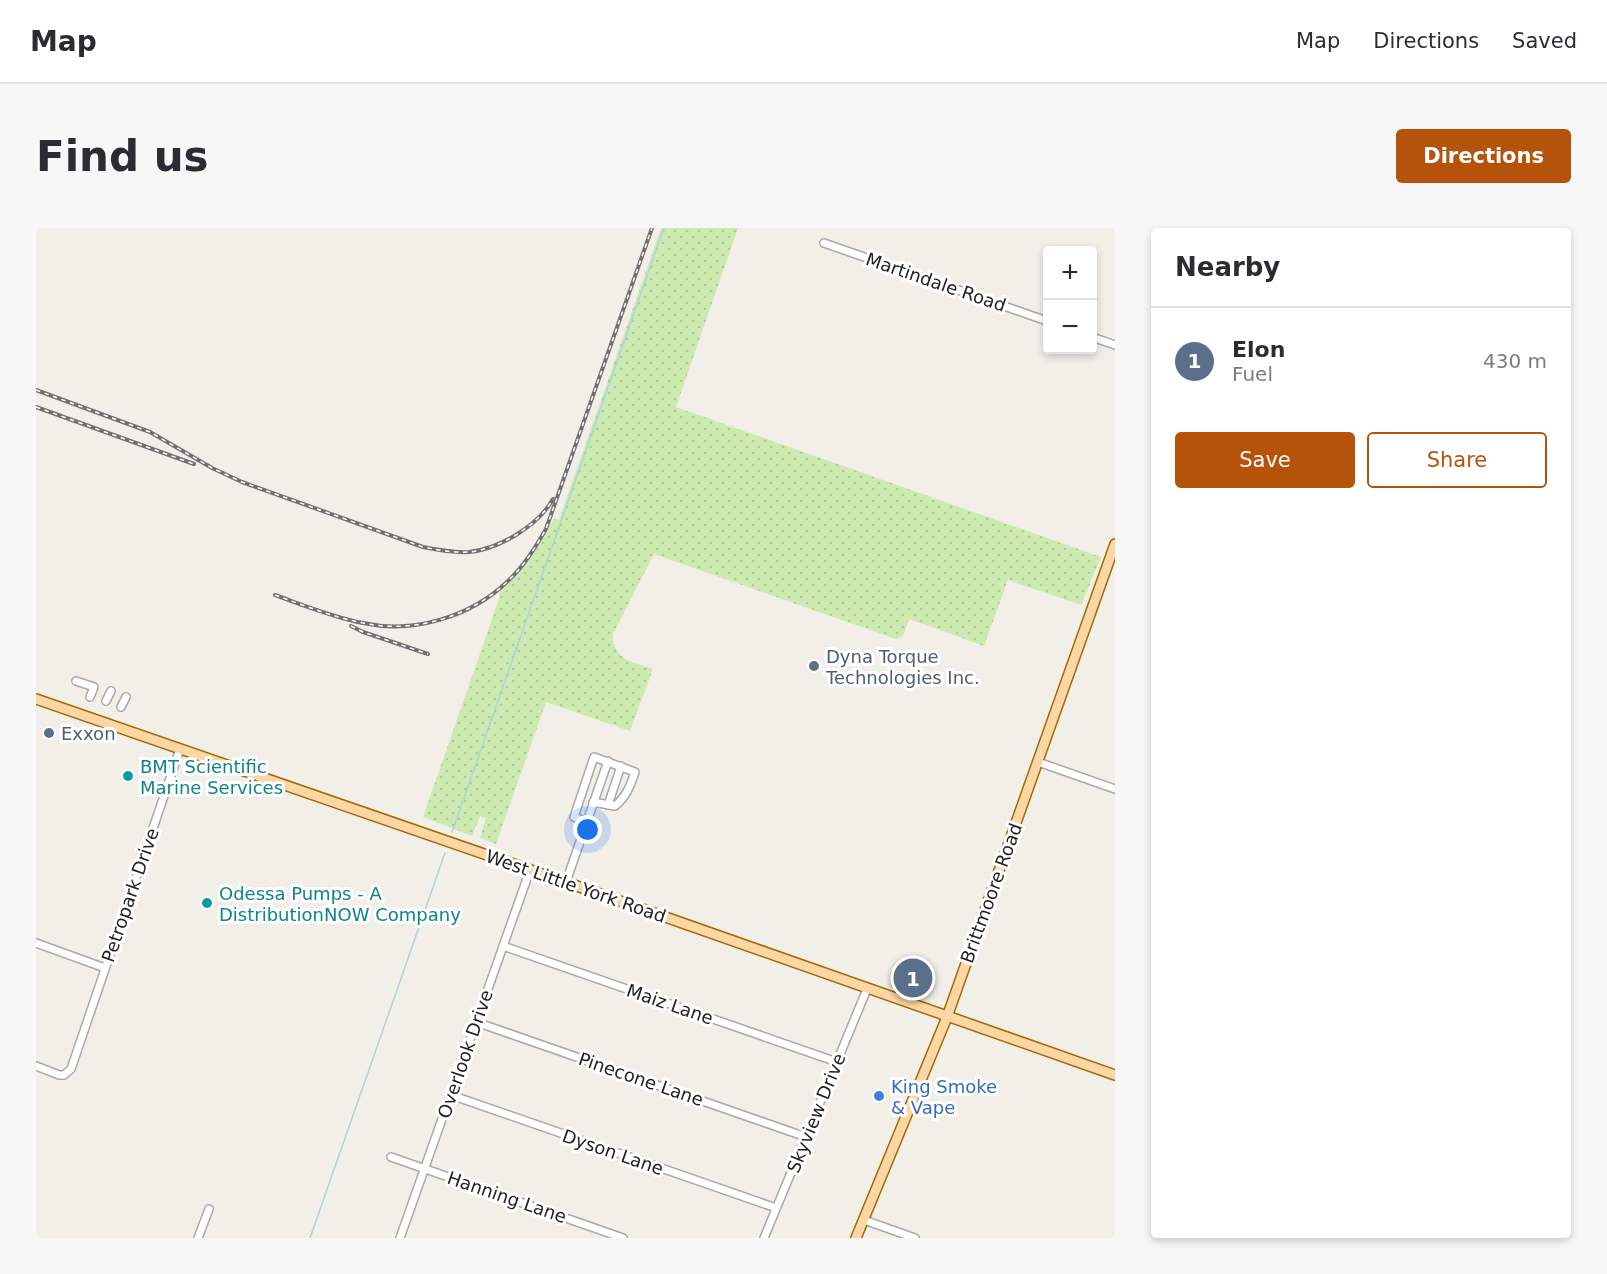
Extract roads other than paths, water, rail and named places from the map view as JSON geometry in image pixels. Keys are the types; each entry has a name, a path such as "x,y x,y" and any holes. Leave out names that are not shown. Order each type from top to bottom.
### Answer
{"main road":[{"name":"Brittmoore Road","path":"856,1238 947,1017 1115,544"},
{"name":"West Little York Road","path":"36,699 1115,1075"}],"street":[{"name":"Martindale Road","path":"824,243 1043,320"},
{"path":"1097,339 1115,345"},
{"path":"76,681 94,687 90,697"},
{"path":"106,701 111,691"},
{"path":"121,707 126,697"},
{"name":"Petropark Drive","path":"36,1066 59,1075 68,1074 71,1069 180,749"},
{"path":"586,822 574,817 594,758 635,771 624,798 615,806 594,802"},
{"path":"566,882 608,761"},
{"path":"1038,762 1115,789"},
{"path":"608,805 621,766"},
{"name":"Overlook Drive","path":"400,1238 530,870"},
{"path":"36,943 105,968"},
{"name":"Maiz Lane","path":"503,946 837,1062"},
{"name":"Skyview Drive","path":"764,1238 867,989"},
{"name":"Pinecone Lane","path":"476,1022 806,1137"},
{"name":"Dyson Lane","path":"451,1095 776,1208"},
{"name":"Hanning Lane","path":"391,1157 623,1238"},
{"path":"198,1238 209,1209"},
{"path":"864,1220 915,1238"}],"waterway":[{"path":"452,832 664,228"},
{"path":"310,1238 445,853"}],"railway":[{"path":"275,595 363,623 402,626 440,620 459,613 493,594 508,581 524,563 546,529 652,228"},
{"path":"36,390 150,432 212,468 242,482 423,547 469,552 493,546 528,527 553,499"},
{"path":"36,407 194,464"},
{"path":"351,626 428,654"}],"place":[{"name":"Dyna Torque Technologies Inc.","path":"814,666"},
{"name":"Exxon","path":"49,733"},
{"name":"BMT Scientific Marine Services","path":"128,776"},
{"name":"Odessa Pumps - A DistributionNOW Company","path":"207,903"},
{"name":"Elon","path":"913,978"},
{"name":"King Smoke & Vape","path":"879,1096"}]}
